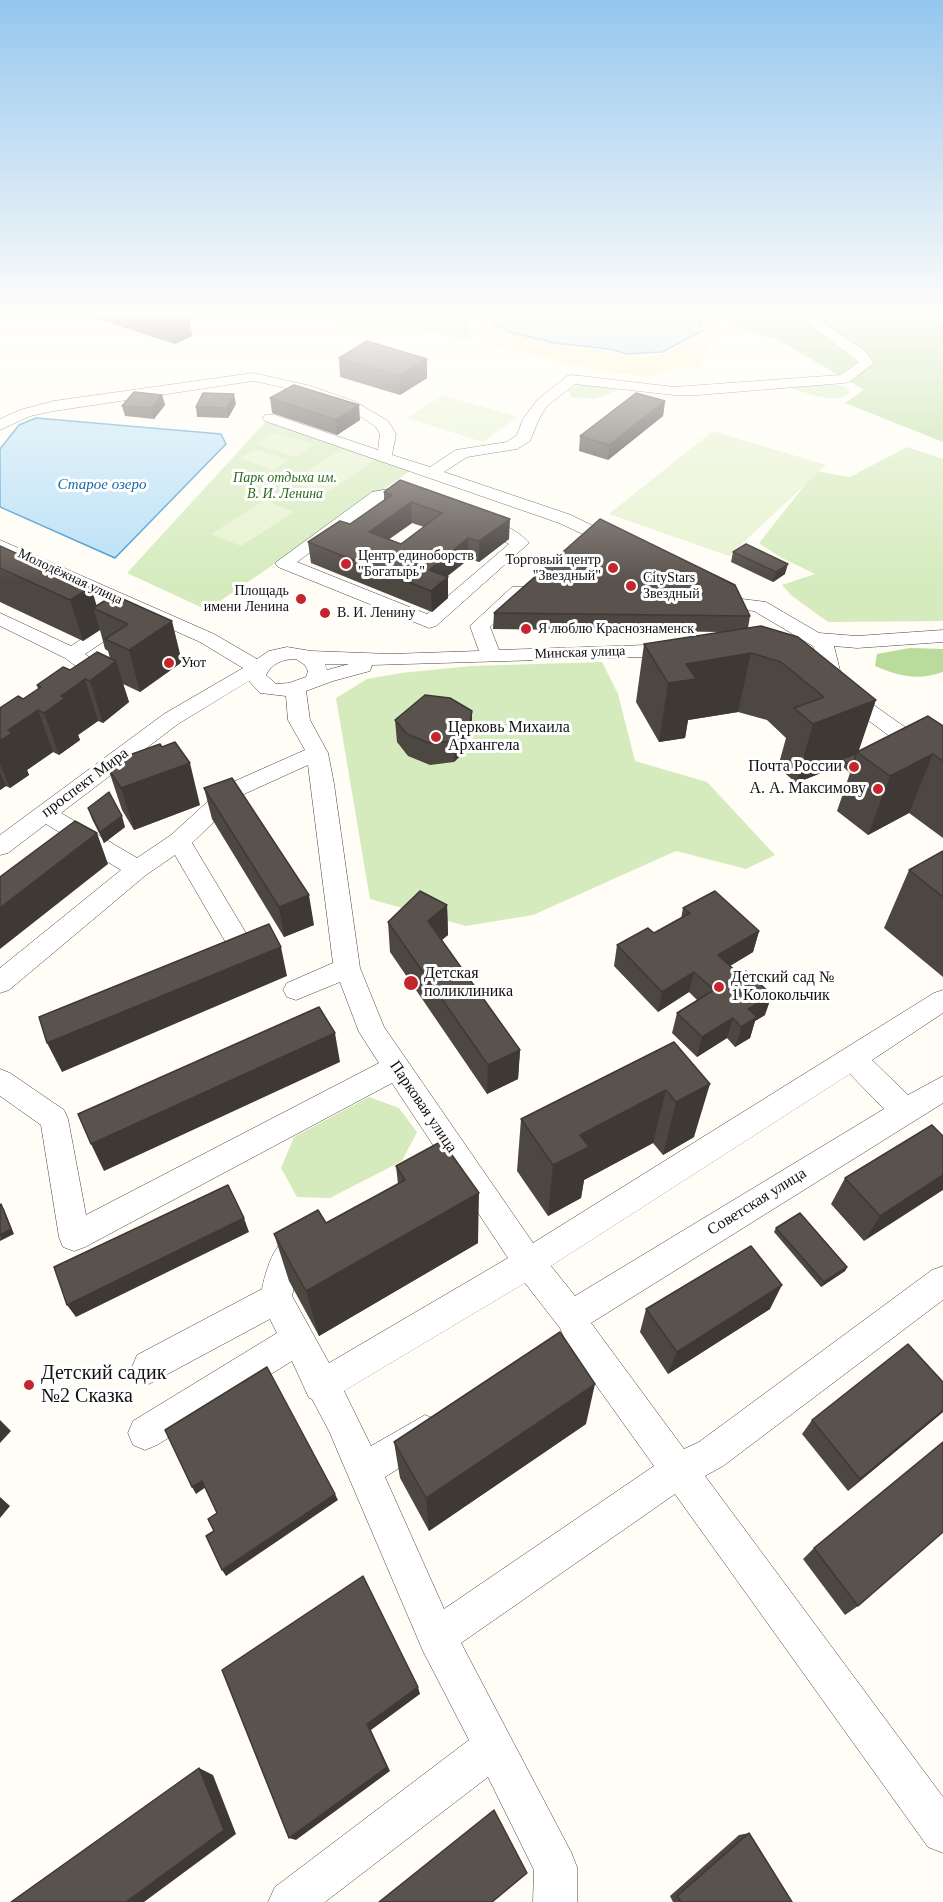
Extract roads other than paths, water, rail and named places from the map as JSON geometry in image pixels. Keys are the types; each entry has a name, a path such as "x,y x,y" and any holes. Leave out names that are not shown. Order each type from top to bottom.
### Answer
{"street":[{"path":"0,425 25,413 63,405"},
{"path":"349,405 369,412 384,426 388,433 384,457"},
{"path":"459,517 502,532 520,543 429,622 284,563 378,496 395,493 462,453 511,446 518,442 524,438 531,419 542,405"},
{"path":"270,418 565,519 582,536 638,554"},
{"path":"395,493 416,501"},
{"name":"Молодёжная улица","path":"0,544 207,638 257,668"},
{"path":"491,656 480,626 533,579"},
{"path":"715,593 734,604 748,621"},
{"path":"734,604 759,606 820,644 834,686"},
{"path":"72,654 139,609"},
{"path":"0,619 72,654 102,676 84,689"},
{"path":"773,638 796,633 820,644 943,636"},
{"name":"Молодёжная улица","path":"207,638 282,654"},
{"path":"820,644 824,660 810,671 943,765"},
{"name":"Минская улица","path":"308,657 391,660 698,650"},
{"path":"282,654 308,657 317,665 318,671 304,685 287,691 267,689 256,676 257,668 264,661 282,654"},
{"name":"Минская улица","path":"304,685 391,660"},
{"name":"проспект Мира","path":"0,847 171,719 257,668"},
{"name":"Парковая улица","path":"304,685 299,720 317,753 347,968 373,1032 396,1068 446,1163 529,1263 576,1326 943,1832"},
{"name":"проспект Мира","path":"171,719 267,689"},
{"path":"0,982 138,869 179,841 234,790 317,753"},
{"path":"44,813 138,869"},
{"path":"179,841 242,948"},
{"path":"296,990 347,968"},
{"path":"321,1386 529,1263 943,1000"},
{"path":"852,1058 906,1111"},
{"path":"0,1081 54,1119 74,1237 396,1068"},
{"name":"Советская улица","path":"550,1353 576,1326 943,1088"},
{"path":"331,1224 300,1241 282,1265 276,1298 321,1386 341,1419 437,1637 556,1867 555,1902"},
{"path":"437,1637 680,1470 711,1454 943,1281"},
{"path":"149,1367 276,1298"},
{"path":"145,1433 298,1339"},
{"path":"364,1470 453,1414"},
{"path":"290,1902 495,1746"}],"water":[{"name":"Старое озеро","path":"36,418 221,434 226,444 115,558 0,507 0,449 19,425"}],"place":[{"name":"Центр единоборств \"Богатырь\"","path":"346,564"},
{"name":"Торговый центр \"Звездный\"","path":"613,568"},
{"name":"CityStars Звездный","path":"631,586"},
{"name":"Площадь имени Ленина","path":"301,599"},
{"name":"В. И. Ленину","path":"325,613"},
{"name":"Я люблю Краснознаменск","path":"526,629"},
{"name":"Уют","path":"169,663"},
{"name":"Церковь Михаила Архангела","path":"436,737"},
{"name":"Почта России","path":"854,767"},
{"name":"А. А. Максимову","path":"878,789"},
{"name":"Детская поликлиника","path":"411,983"},
{"name":"Детский сад № 1 Колокольчик","path":"719,987"},
{"name":"Детский садик №2 Сказка","path":"29,1385"}],"park label":[{"name":"Парк отдыха им. В. И. Ленина","path":"285,486"}]}
